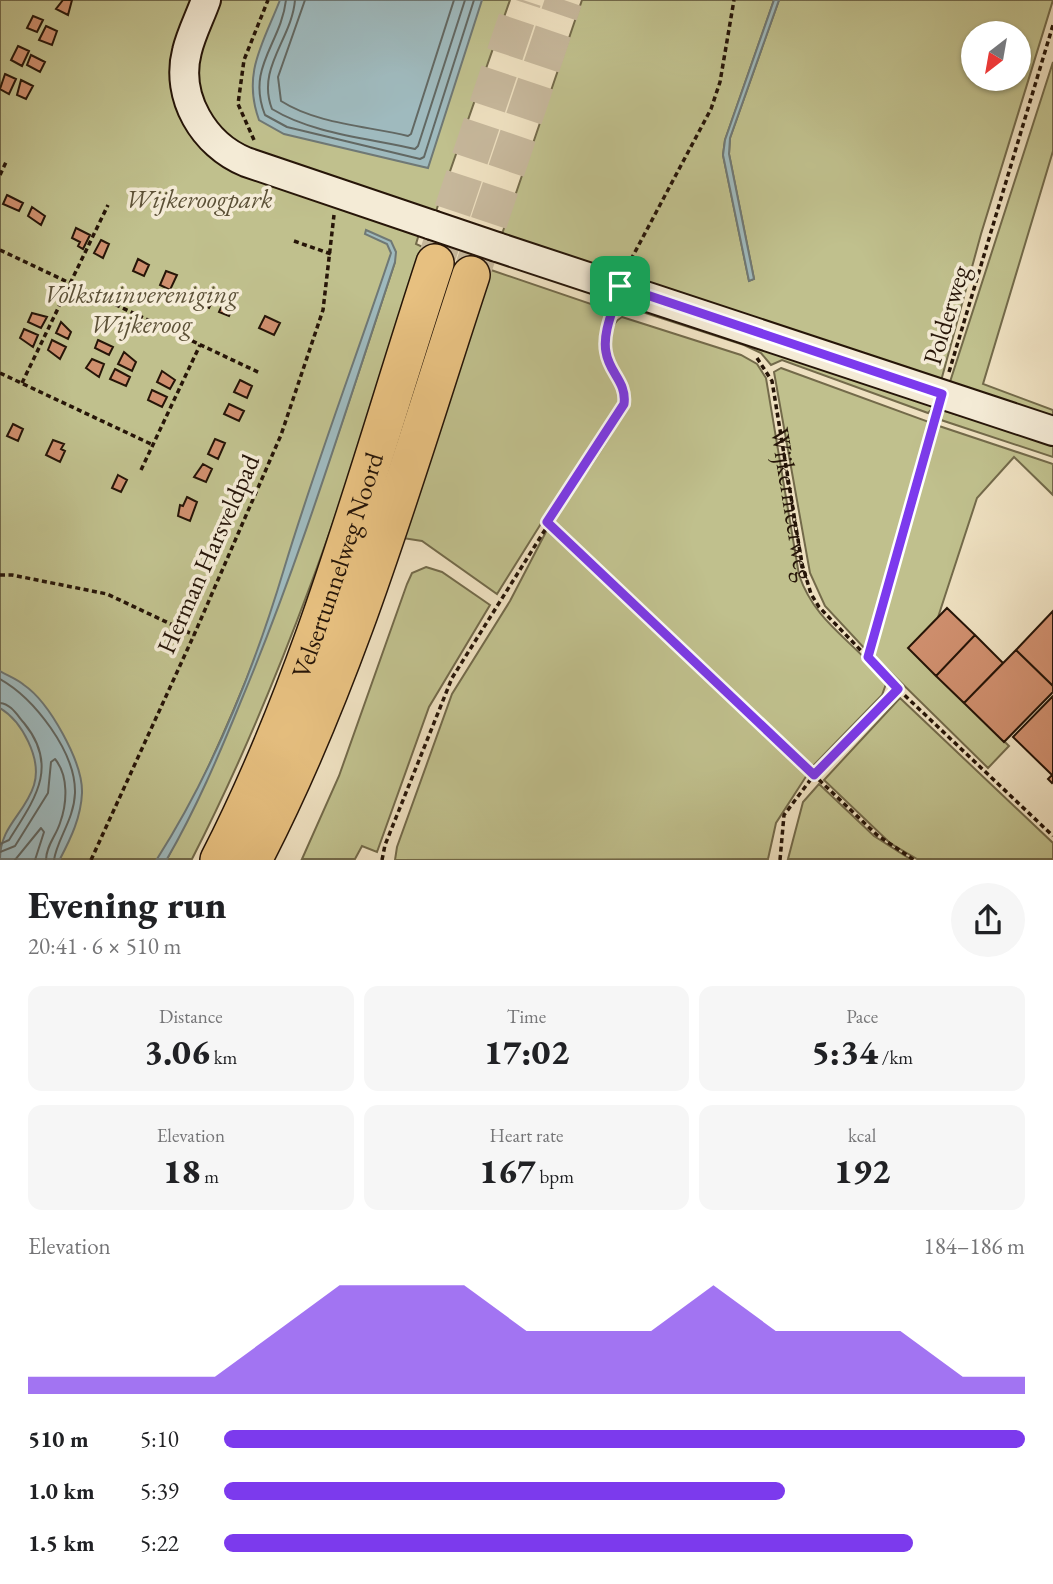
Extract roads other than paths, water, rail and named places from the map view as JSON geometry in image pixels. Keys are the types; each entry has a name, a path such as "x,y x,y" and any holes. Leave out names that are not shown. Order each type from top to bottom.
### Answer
{"highway":[{"name":"Velsertunnelweg Noord","path":"219,859 275,737 313,642 435,263"},
{"name":"Velsertunnelweg Noord","path":"253,859 306,747 350,637 471,275"}],"street":[{"path":"206,0 187,49 184,69 186,90 200,125 229,154 498,247 616,302 942,394 1053,431"}],"water":[{"path":"280,0 482,0 428,168 284,134 259,120 254,103 254,73 261,45"},
{"path":"774,0 779,0 730,138 729,154 754,279 749,281 723,155 725,140"},
{"path":"366,230 391,241 396,252 395,262 341,428 263,647 224,741 178,840 167,859 157,859 214,755 245,682 391,253 387,244 365,234"},
{"path":"0,671 34,693 44,705 63,734 77,765 82,793 80,810 60,859 0,859 4,838 30,795 36,775 33,753 23,731 0,708"}],"tunnel":[{"path":"435,263 523,0"},
{"path":"471,275 564,0"}],"park label":[{"name":"Wijkeroogpark","path":"199,199"},
{"name":"Volkstuinvereniging Wijkeroog","path":"141,309"}]}
